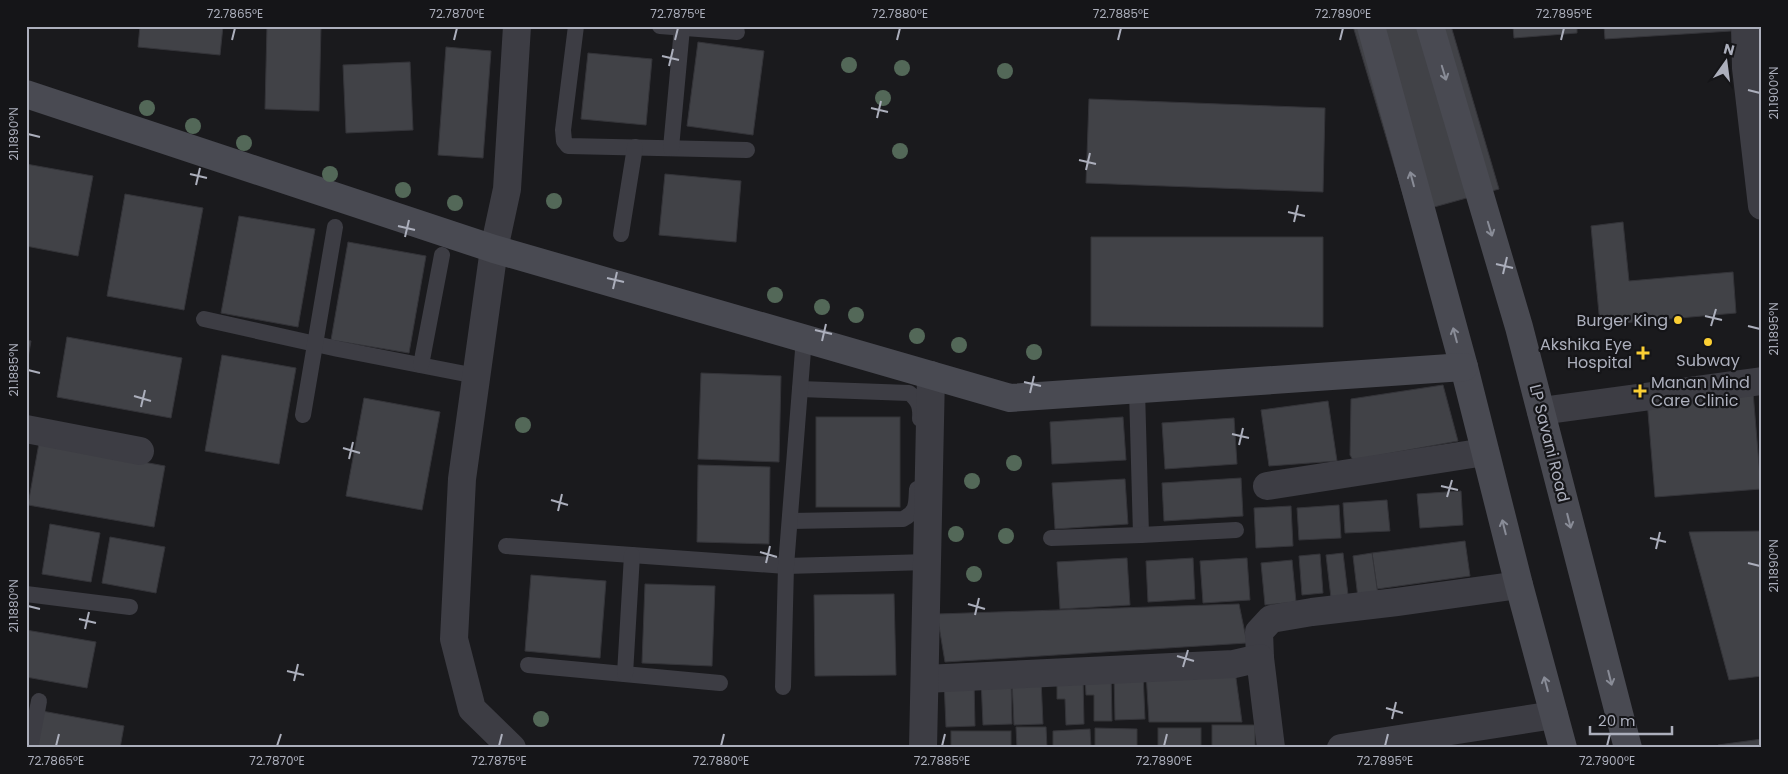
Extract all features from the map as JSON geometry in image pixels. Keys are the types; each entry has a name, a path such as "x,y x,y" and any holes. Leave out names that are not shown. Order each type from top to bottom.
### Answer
{"main road":[{"path":"1371,26 1464,367 1519,585 1563,748"},
{"name":"LP Savani Road","path":"1430,26 1519,327 1628,748"},
{"path":"28,95 494,249 1010,398 1464,367"}],"street":[{"path":"512,748 472,709 454,639 462,480 494,249 507,189 517,26"},
{"path":"1745,26 1746,68 1762,206"},
{"path":"923,748 931,375"},
{"path":"1541,411 1762,381"},
{"path":"26,429 140,450"},
{"path":"1267,486 1485,452"},
{"path":"1271,748 1260,658 1259,632 1271,619 1519,585"},
{"path":"925,679 1234,664 1260,658"},
{"path":"1349,747 1554,715"}],"lane":[{"path":"576,26 563,130 564,141 568,146 748,150"},
{"path":"660,26 737,32"},
{"path":"671,148 682,28"},
{"path":"621,234 635,148"},
{"path":"303,415 335,227"},
{"path":"421,365 442,255"},
{"path":"204,319 476,376"},
{"path":"783,687 786,566 804,338"},
{"path":"790,520 903,520 911,515 916,506 921,408 916,398 900,392 800,389"},
{"path":"1137,390 1141,536"},
{"path":"1051,538 1141,536 1236,530"},
{"path":"506,546 786,566 928,562"},
{"path":"625,674 632,555"},
{"path":"26,594 130,607"},
{"path":"528,665 720,683"},
{"path":"30,748 39,701"}],"building":[{"path":"140,26 223,26 220,55 138,47"},
{"path":"267,26 321,26 319,111 265,109"},
{"path":"1353,26 1451,26 1499,189 1409,214"},
{"path":"1513,26 1577,26 1577,33 1514,38"},
{"path":"1604,26 1731,26 1731,31 1605,39"},
{"path":"698,42 764,51 753,135 687,126"},
{"path":"446,47 491,51 483,158 438,155"},
{"path":"588,53 652,59 646,125 581,119"},
{"path":"410,62 413,130 346,133 343,65"},
{"path":"1089,99 1325,108 1323,192 1086,183"},
{"path":"26,164 93,176 78,256 26,246"},
{"path":"665,174 741,181 736,242 659,235"},
{"path":"125,194 203,208 184,310 107,296"},
{"path":"239,216 315,229 298,327 221,313"},
{"path":"1623,222 1629,281 1733,272 1736,313 1600,325 1591,226"},
{"path":"1091,237 1323,237 1323,327 1091,326"},
{"path":"348,242 426,256 409,353 331,340"},
{"path":"67,337 182,358 171,418 57,397"},
{"path":"26,340 31,341 26,369"},
{"path":"222,355 296,368 279,464 205,451"},
{"path":"701,373 781,376 779,462 698,459"},
{"path":"1443,385 1458,441 1353,460 1350,455 1351,399"},
{"path":"1753,392 1761,489 1655,497 1647,400"},
{"path":"364,398 440,412 422,510 346,496"},
{"path":"1328,401 1337,461 1269,466 1261,410"},
{"path":"816,417 900,417 900,507 816,507"},
{"path":"1123,417 1126,460 1052,464 1050,422"},
{"path":"1234,418 1237,464 1165,469 1162,423"},
{"path":"39,443 165,466 154,527 28,505"},
{"path":"698,465 770,467 769,544 697,542"},
{"path":"1241,478 1243,516 1164,521 1162,483"},
{"path":"1125,479 1128,524 1055,529 1052,483"},
{"path":"1461,491 1463,525 1420,528 1417,494"},
{"path":"1387,500 1390,531 1345,533 1343,503"},
{"path":"1339,505 1341,538 1299,540 1297,508"},
{"path":"1291,506 1293,546 1256,548 1254,508"},
{"path":"50,524 100,533 91,582 42,574"},
{"path":"1762,531 1762,676 1729,680 1689,532"},
{"path":"110,537 165,547 156,593 102,583"},
{"path":"1465,541 1470,576 1377,589 1372,553"},
{"path":"1343,553 1348,595 1331,598 1326,555"},
{"path":"1372,553 1378,595 1358,598 1353,556"},
{"path":"1320,554 1323,593 1302,595 1299,556"},
{"path":"1127,558 1130,605 1060,609 1057,562"},
{"path":"1193,558 1195,599 1148,602 1146,561"},
{"path":"1247,558 1250,600 1203,603 1200,561"},
{"path":"1292,560 1296,602 1265,605 1261,563"},
{"path":"531,575 606,581 600,658 525,651"},
{"path":"645,584 715,586 712,666 642,663"},
{"path":"894,594 896,675 815,676 814,595"},
{"path":"1239,604 1247,643 945,662 937,614"},
{"path":"26,630 96,642 87,688 26,677"},
{"path":"1235,671 1242,722 1149,722 1146,672"},
{"path":"1143,673 1145,719 1115,720 1114,674"},
{"path":"1111,674 1112,721 1094,721 1094,695 1086,695 1085,675"},
{"path":"1011,678 1012,724 983,725 981,679"},
{"path":"1083,678 1084,724 1066,725 1065,699 1057,699 1057,679"},
{"path":"1041,679 1043,724 1014,725 1012,680"},
{"path":"944,681 974,681 975,726 946,727"},
{"path":"42,711 124,726 120,748 36,748"},
{"path":"1212,725 1255,725 1255,748 1212,748"},
{"path":"1016,727 1046,727 1047,748 1017,748"},
{"path":"1095,728 1137,729 1137,748 1095,748"},
{"path":"1158,728 1201,728 1201,748 1158,748"},
{"path":"1090,729 1091,748 1053,748 1053,731"},
{"path":"951,731 1011,731 1011,748 951,748"},
{"path":"1762,739 1762,748 1718,748 1718,745"}],"place":[{"name":"Burger King","path":"1678,320"},
{"name":"Subway","path":"1708,342"},
{"name":"Akshika Eye Hospital","path":"1643,353"},
{"name":"Manan Mind Care Clinic","path":"1640,391"}]}
